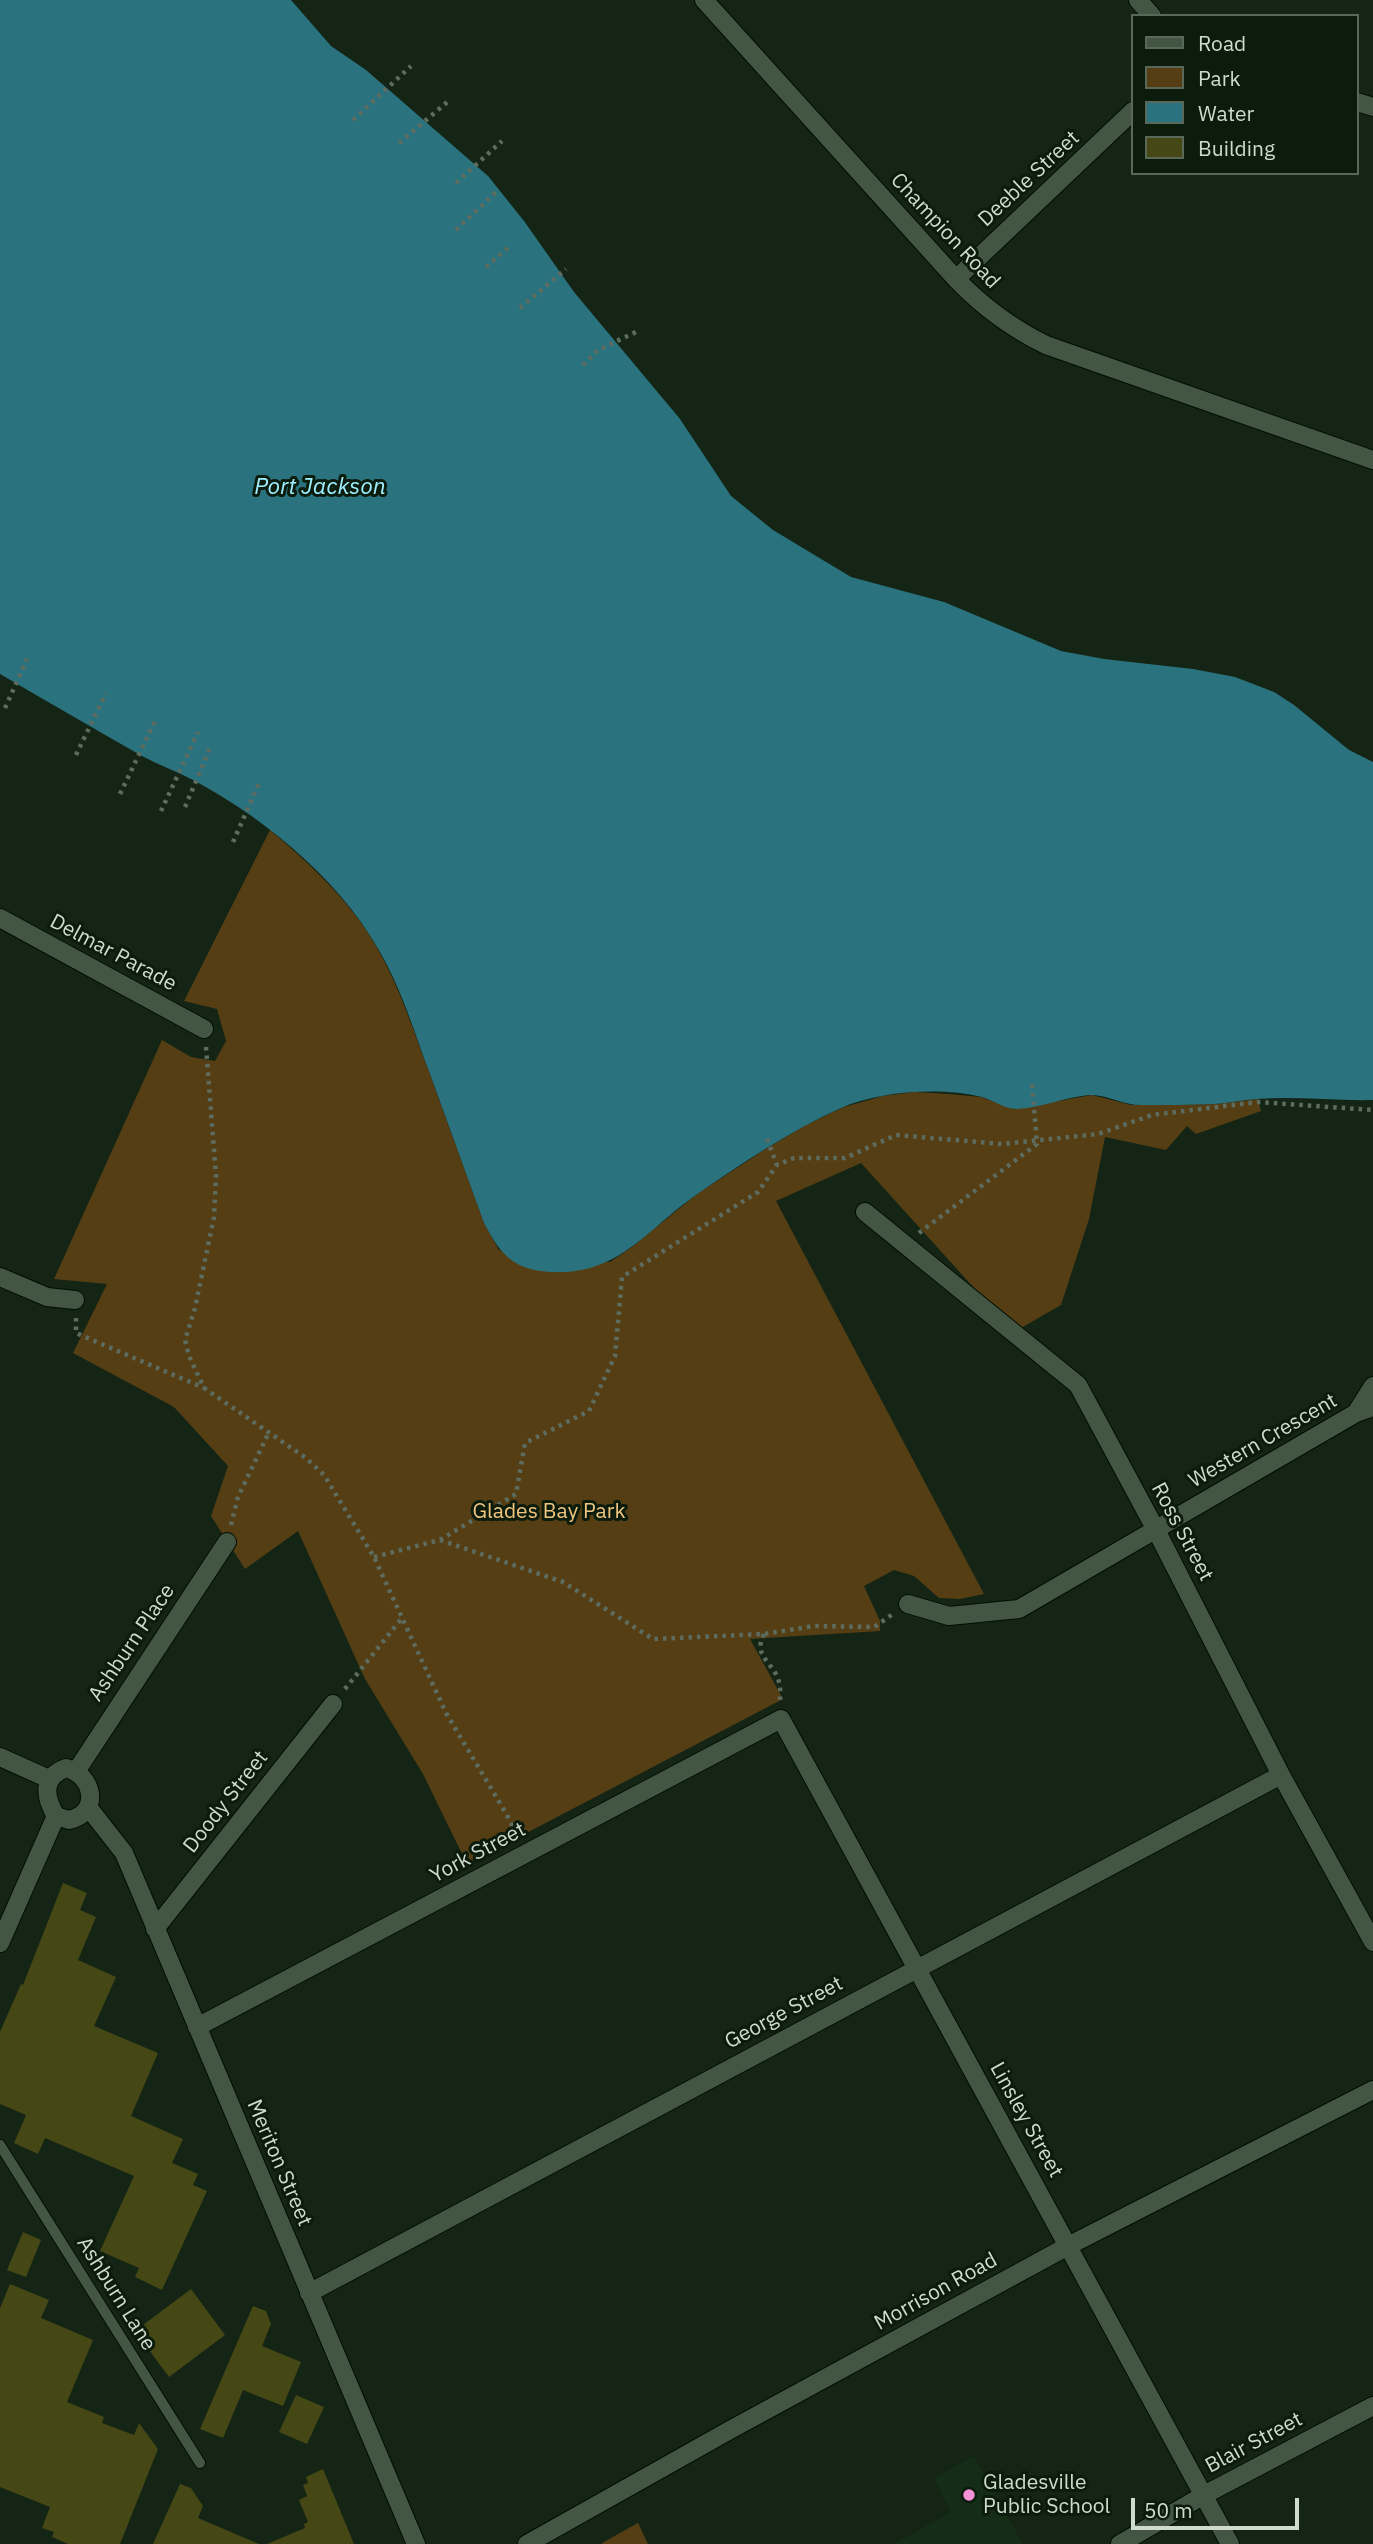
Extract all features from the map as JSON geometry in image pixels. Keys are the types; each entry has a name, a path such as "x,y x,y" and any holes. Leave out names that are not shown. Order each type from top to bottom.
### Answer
{"street":[{"name":"Champion Road","path":"704,0 956,279 997,317 1018,332 1046,345 1373,460"},
{"path":"1138,0 1150,14"},
{"name":"Deeble Street","path":"956,279 1132,112"},
{"name":"Delmar Parade","path":"0,918 204,1029"},
{"name":"Ross Street","path":"865,1212 1078,1385 1156,1530 1281,1775 1373,1942"},
{"path":"0,1277 47,1297 75,1300"},
{"name":"Western Crescent","path":"908,1604 949,1616 1019,1609 1365,1410 1373,1386"},
{"name":"Ashburn Place","path":"77,1770 227,1542"},
{"name":"Doody Street","path":"155,1929 333,1704"},
{"name":"York Street","path":"197,2028 781,1719"},
{"name":"Linsley Street","path":"781,1719 1230,2544"},
{"path":"0,1757 50,1779"},
{"path":"66,1768 77,1770 85,1778 90,1794 89,1807 85,1814 69,1820 56,1815 49,1801 47,1789 50,1779 54,1772 66,1768"},
{"name":"George Street","path":"309,2293 1281,1775"},
{"name":"Meriton Street","path":"89,1807 124,1853 416,2544"},
{"path":"0,1943 56,1815"},
{"name":"Morrison Road","path":"527,2544 1068,2246 1373,2090"},
{"name":"Blair Street","path":"1121,2544 1204,2495 1373,2406"}],"lane":[{"name":"Ashburn Lane","path":"0,2145 200,2463"}],"path":[{"path":"353,120 411,66"},
{"path":"399,143 451,99"},
{"path":"456,183 502,141"},
{"path":"456,230 496,192"},
{"path":"486,267 509,247"},
{"path":"520,308 566,269"},
{"path":"583,365 598,350 636,332"},
{"path":"5,708 27,659"},
{"path":"76,755 106,693"},
{"path":"120,794 156,719"},
{"path":"161,811 198,732"},
{"path":"185,807 210,748"},
{"path":"233,842 260,781"},
{"path":"204,1029 216,1176 214,1204 195,1308 185,1340 189,1356 204,1388"},
{"path":"904,1244 1037,1144 1032,1083"},
{"path":"374,1557 440,1540 516,1494 525,1443 589,1411 615,1356 622,1277 758,1192 777,1165 794,1158 845,1158 896,1135 1002,1144 1098,1134 1152,1115 1258,1102 1373,1110"},
{"path":"768,1139 777,1165"},
{"path":"75,1300 76,1333 204,1388 306,1458 324,1475 374,1557 446,1713 507,1815 525,1854"},
{"path":"227,1542 238,1497 268,1432"},
{"path":"440,1540 563,1582 653,1639 764,1634 814,1626 874,1627 908,1604"},
{"path":"333,1704 402,1618"},
{"path":"764,1634 760,1650 779,1681 781,1719"}],"shaded area":[{"name":"Gladesville Public School","path":"974,2456 1023,2544 894,2544 951,2512 934,2478"}],"green space":[{"name":"Glades Bay Park","path":"270,830 333,889 377,947 410,1020 484,1223 499,1250 610,1262 697,1194 769,1147 844,1107 883,1096 915,1092 981,1097 1014,1109 1092,1095 1131,1105 1216,1104 1258,1099 1261,1111 1196,1134 1187,1126 1166,1150 1105,1137 1089,1219 1061,1305 1014,1332 861,1163 776,1201 984,1594 960,1599 939,1598 914,1576 894,1570 864,1586 880,1621 880,1631 750,1639 783,1699 467,1864 423,1774 365,1679 298,1531 245,1569 211,1516 228,1466 174,1407 73,1353 107,1284 54,1279 162,1040 191,1057 215,1061 226,1041 217,1009 184,1001"},
{"path":"638,2523 648,2544 602,2544 602,2543"}],"water":[{"name":"Port Jackson","path":"0,0 291,0 331,46 366,70 488,176 524,221 574,292 680,419 731,496 773,530 851,577 944,602 1061,651 1235,677 1274,692 1349,750 1373,762 1373,1100 1271,1098 1215,1104 1141,1105 1089,1095 1016,1109 965,1094 892,1094 857,1102 803,1127 696,1195 630,1248 596,1266 575,1271 539,1271 510,1259 496,1244 484,1223 410,1019 387,965 371,936 329,883 279,837 223,797 142,756 0,674"}],"building":[{"path":"63,1883 87,1893 80,1910 96,1917 78,1960 116,1977 94,2026 158,2053 131,2116 183,2139 172,2163 198,2174 193,2185 207,2191 162,2290 135,2277 139,2268 100,2251 134,2176 45,2138 38,2154 14,2143 26,2115 0,2104 0,2032 21,1984 23,1985"},
{"path":"23,2232 41,2240 26,2277 7,2270"},
{"path":"10,2284 49,2300 41,2318 93,2340 67,2402 104,2417 102,2423 134,2435 139,2423 158,2449 120,2544 68,2544 52,2537 54,2532 42,2528 50,2507 0,2487 0,2308"},
{"path":"191,2289 225,2335 169,2377 135,2331"},
{"path":"253,2306 266,2311 271,2324 262,2346 301,2362 283,2406 243,2390 223,2438 200,2429"},
{"path":"296,2395 324,2407 307,2444 279,2432"},
{"path":"323,2469 354,2544 267,2544 305,2528 304,2524 308,2522 299,2500 307,2496 303,2485 308,2483 306,2477"},
{"path":"180,2484 191,2488 203,2506 198,2518 259,2544 153,2544"}],"place":[{"name":"Gladesville Public School","path":"969,2495"}]}
